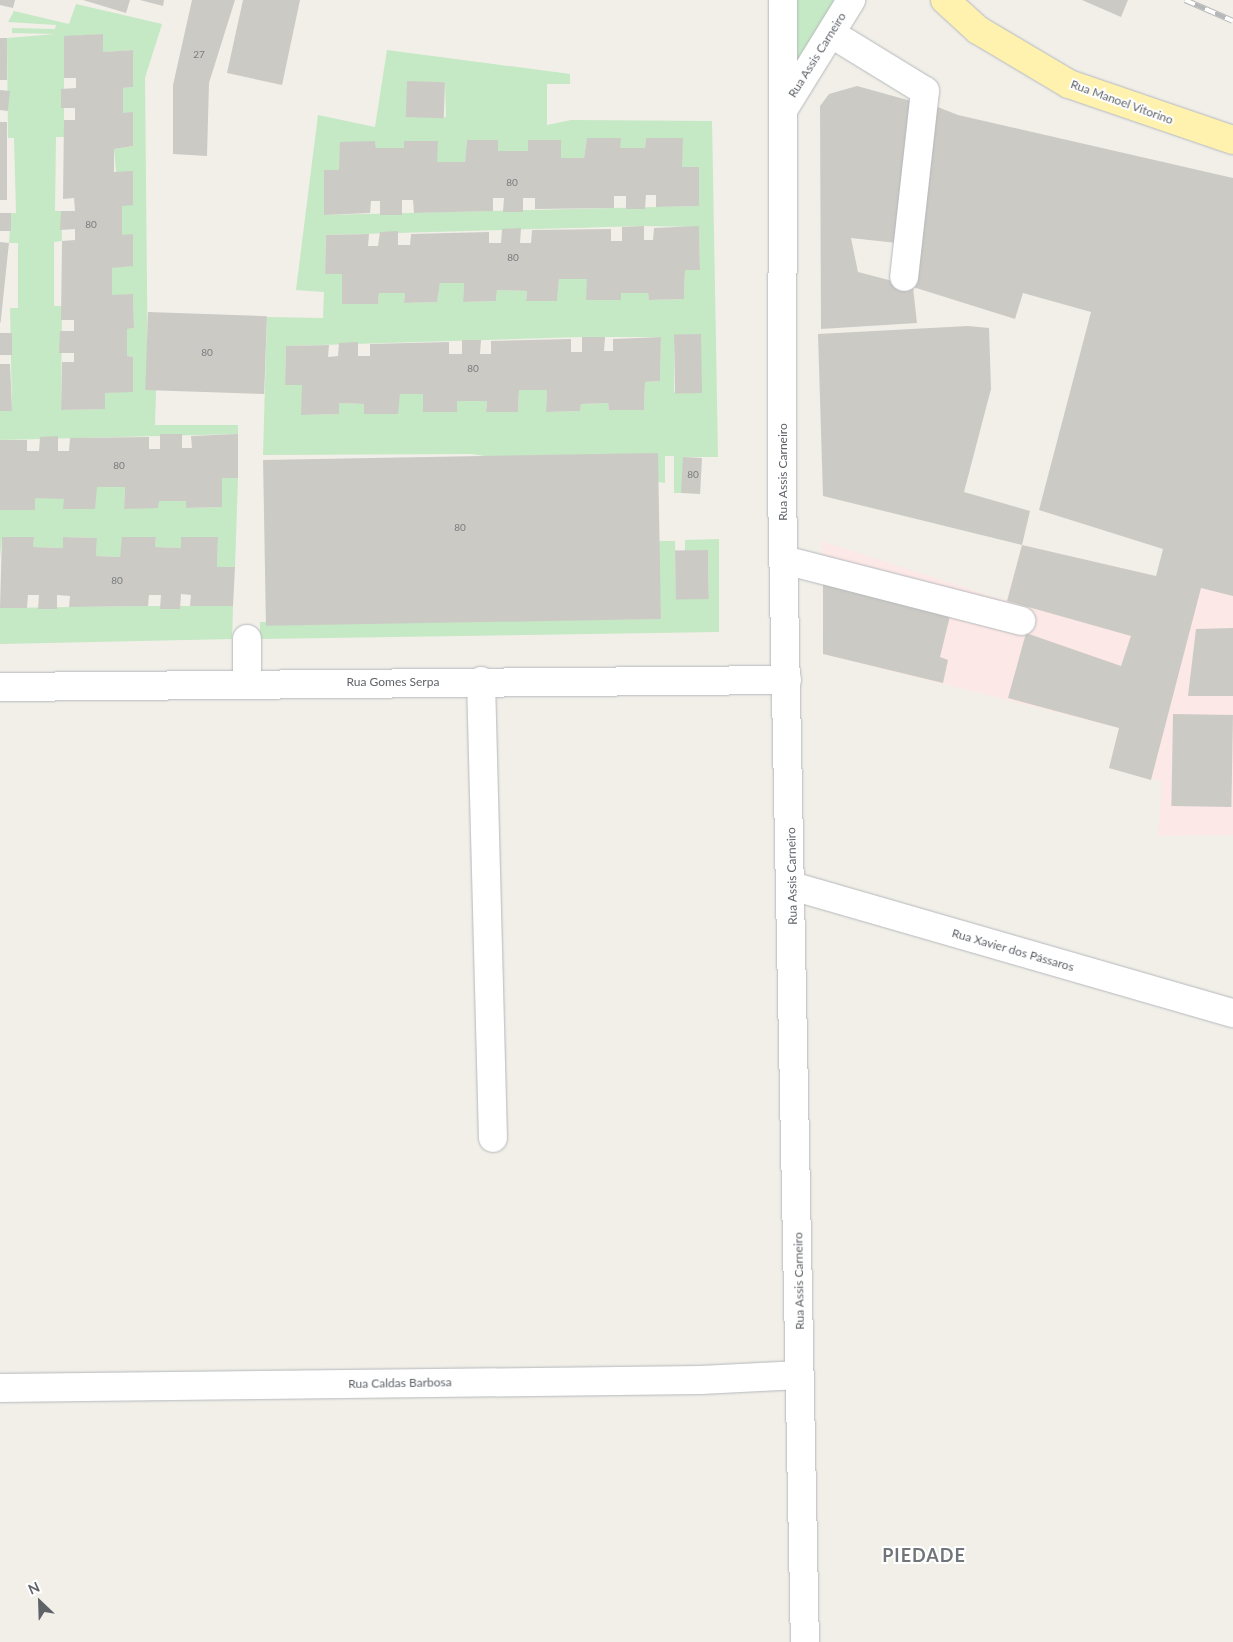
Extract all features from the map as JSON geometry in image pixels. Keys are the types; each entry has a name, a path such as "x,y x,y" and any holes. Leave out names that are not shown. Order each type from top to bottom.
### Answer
{"main road":[{"name":"Rua Manoel Vitorino","path":"945,0 978,30 1069,84 1233,140"}],"street":[{"name":"Rua Assis Carneiro","path":"782,0 784,560 792,886 805,1642"},
{"name":"Rua Assis Carneiro","path":"783,111 852,0"},
{"path":"832,34 925,91 904,277"},
{"path":"784,560 1021,621"},
{"path":"247,639 247,682"},
{"name":"Rua Gomes Serpa","path":"0,687 247,682 787,680"},
{"path":"481,681 493,1138"},
{"name":"Rua Xavier dos Pássaros","path":"792,886 1233,1013"},
{"name":"Rua Caldas Barbosa","path":"0,1388 702,1380 800,1374"}],"shaded area":[{"path":"822,541 1006,601 1022,545 1156,576 1233,567 1233,835 1158,836 1162,781 1109,768 1119,728 823,654"}],"green space":[{"path":"794,0 836,0 795,72"},
{"path":"76,4 162,24 145,78 148,389 156,390 155,425 238,425 238,434 0,440 0,411 12,411 10,308 18,308 18,243 9,243 11,213 16,213 14,138 8,138 7,38 56,34 12,33 12,28 55,29 56,25 8,22 14,11 69,24","holes":["103,34 103,52 133,50 133,87 123,88 123,113 133,113 133,146 114,149 122,235 133,235 133,265 112,268 112,295 133,295 134,328 127,329 127,356 133,357 133,391 105,393 104,409 61,410 62,306 54,306 54,242 62,241 61,211 55,211 56,137 64,137 64,37"]},
{"path":"387,50 570,74 570,84 547,84 547,125 571,120 712,121 718,457 683,457 683,493 674,493 674,456 665,456 665,483 471,454 263,455 267,317 323,318 324,292 296,290 318,115 375,127","holes":["407,82 445,82 446,117 407,117","587,138 620,138 620,148 645,148 646,138 682,138 682,167 699,167 699,206 324,215 324,171 339,170 375,141 376,148 404,148 404,141 437,141 437,162 465,162 467,140 498,140 498,151 528,151 528,140 561,140 561,158 584,158","644,226 699,227 700,270 685,270 684,299 649,300 648,293 621,293 620,300 587,300 587,279 559,279 557,301 526,301 527,291 497,290 496,301 463,302 464,283 440,283 437,302 404,303 405,293 379,293 378,304 342,304 342,274 325,274 326,235","701,334 674,393 674,336","582,337 661,337 660,381 645,382 644,410 609,410 608,403 581,404 580,411 546,412 547,390 519,390 518,411 486,411 487,401 457,401 456,412 423,412 423,394 400,394 397,414 364,414 364,404 339,403 338,414 302,415 302,385 285,385 286,346"]},
{"path":"222,478 238,478 235,567 217,567 218,537 182,537 181,548 155,547 156,537 123,537 120,557 96,556 97,538 63,537 63,548 33,547 34,537 2,537 0,558 0,491 64,499 97,487 125,487 124,508 159,501 186,501 187,508 222,507"},
{"path":"719,539 719,632 260,639 260,622 659,619 659,541 675,541 676,599 709,599 708,550 685,551 685,540"},
{"path":"233,606 232,639 0,644 0,608"}],"building":[{"path":"0,0 15,0 13,8 0,5"},
{"path":"83,0 130,0 126,13"},
{"path":"140,0 164,0 163,6"},
{"path":"192,0 235,0 209,83 207,156 173,154 173,85"},
{"path":"243,0 300,0 282,85 227,73"},
{"path":"1082,0 1128,0 1121,17"},
{"path":"103,34 103,52 133,50 133,87 123,88 123,113 133,112 133,146 114,149 114,172 133,171 133,205 122,206 122,235 133,234 133,266 112,268 112,295 133,294 134,328 127,329 127,356 133,357 133,392 105,393 105,409 61,410 62,362 74,362 74,353 59,353 60,331 74,331 74,320 61,320 62,241 75,240 75,229 60,230 61,211 75,211 74,198 63,199 64,120 75,120 75,108 61,108 61,89 76,88 76,78 64,78 64,36"},
{"path":"0,38 7,38 7,80 0,80"},
{"path":"407,81 445,82 444,118 406,117"},
{"path":"857,86 922,104 906,244 851,238 858,272 908,285 930,104 958,115 1233,178 1233,596 1201,588 1151,780 1109,768 1119,728 1008,698 1026,633 1121,666 1131,636 1007,601 1022,545 1156,576 1163,549 1039,510 1091,312 1023,293 1015,319 913,287 917,323 821,329 820,106 829,94"},
{"path":"0,90 10,91 8,111 0,110"},
{"path":"0,122 7,122 7,200 0,200"},
{"path":"587,138 621,138 620,148 645,148 646,138 683,138 682,167 699,167 699,206 656,207 656,195 646,195 645,209 626,209 626,196 614,196 614,208 535,209 535,198 523,198 523,212 503,212 504,198 493,198 493,211 414,213 413,200 402,200 402,215 380,215 380,201 371,201 370,213 324,215 324,170 339,170 340,142 375,141 376,148 404,148 404,141 438,141 437,162 465,162 467,140 498,140 498,151 528,151 528,140 561,140 561,158 584,158"},
{"path":"0,213 11,213 11,231 0,231"},
{"path":"644,226 644,240 653,240 654,228 699,226 700,270 685,270 684,299 649,300 648,293 621,293 621,300 586,300 587,279 559,279 557,301 526,301 527,291 497,290 496,301 463,302 464,283 440,283 437,302 404,303 405,293 379,293 378,304 342,304 342,274 325,274 326,235 369,234 368,246 378,246 380,232 398,231 398,245 410,245 411,234 489,232 489,243 501,243 502,229 521,228 520,243 531,243 532,230 611,229 611,241 622,241 622,227"},
{"path":"0,242 9,243 0,322"},
{"path":"148,312 267,316 264,394 145,390"},
{"path":"968,326 989,328 991,389 964,492 1030,511 1022,545 823,496 818,334"},
{"path":"0,333 12,333 12,355 0,355"},
{"path":"674,334 701,334 702,393 675,393"},
{"path":"582,337 605,337 604,351 613,351 613,339 661,337 660,381 645,382 644,410 609,410 608,403 581,404 580,411 546,412 547,390 519,390 518,412 486,412 487,401 457,401 457,412 423,412 423,394 400,394 398,414 364,414 364,404 339,403 339,414 301,415 302,385 285,385 286,346 329,345 328,357 338,356 339,343 358,342 358,356 370,356 370,344 449,342 449,354 462,354 462,340 481,340 480,354 491,354 491,341 571,339 571,352 582,352"},
{"path":"0,364 10,364 12,411 0,411"},
{"path":"160,434 182,434 182,448 192,448 191,436 238,434 238,478 222,478 222,507 186,508 186,501 159,501 158,508 124,509 125,487 97,487 95,509 63,509 64,499 35,498 35,510 0,510 0,440 27,440 27,451 39,451 40,437 58,436 58,451 69,451 70,438 149,437 149,449 160,449"},
{"path":"658,453 661,619 266,626 263,460"},
{"path":"683,457 702,458 700,494 681,493"},
{"path":"2,537 34,537 33,547 63,548 63,537 97,538 96,556 120,557 122,537 156,537 155,547 181,548 181,537 218,537 217,567 235,567 233,606 190,606 191,595 181,594 180,609 160,609 161,595 149,595 148,606 69,607 70,596 57,595 57,609 38,609 39,595 28,595 27,608 0,608"},
{"path":"708,550 709,599 676,600 675,551"},
{"path":"823,583 950,616 940,657 948,660 943,683 823,654"},
{"path":"1233,628 1233,696 1188,696 1196,629"},
{"path":"1173,714 1233,715 1231,807 1171,806"}],"railway":[{"path":"1185,0 1233,21"}],"district":[{"name":"PIEDADE","path":"924,1555"}]}
